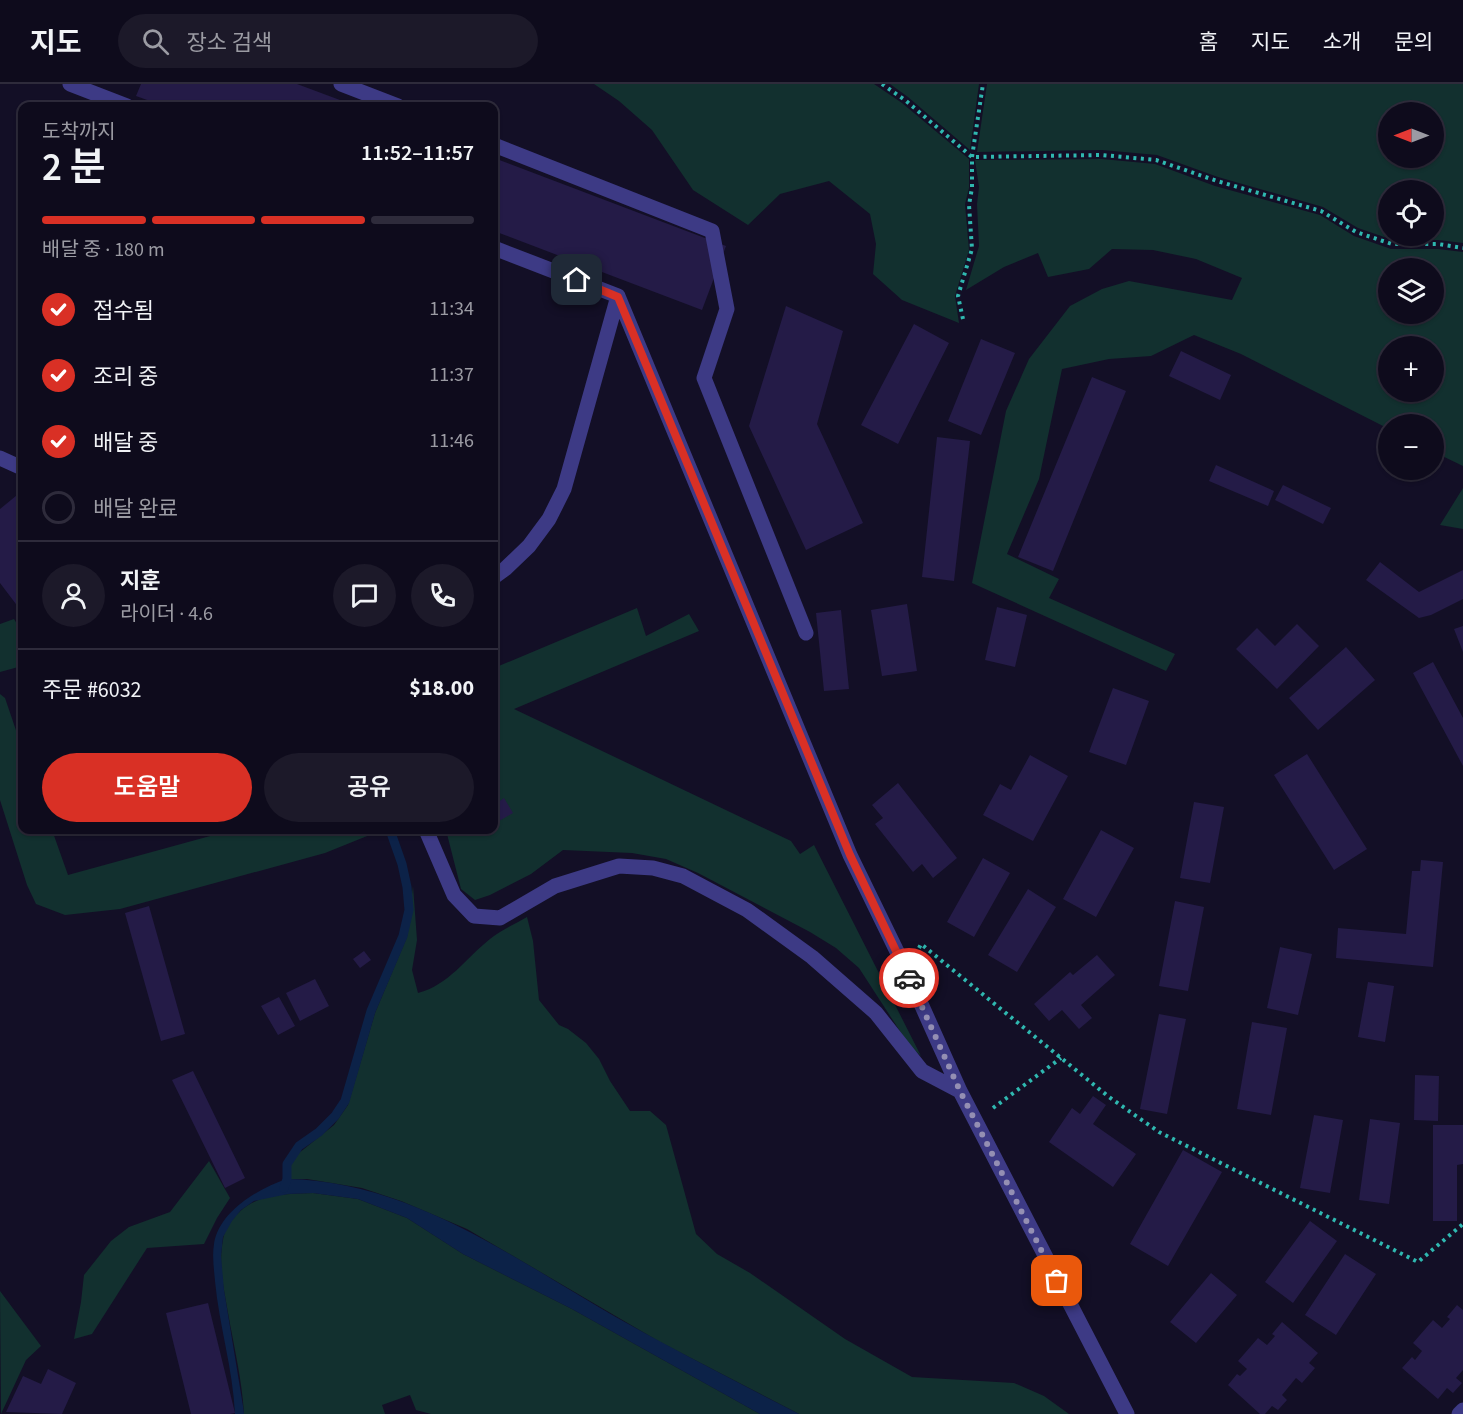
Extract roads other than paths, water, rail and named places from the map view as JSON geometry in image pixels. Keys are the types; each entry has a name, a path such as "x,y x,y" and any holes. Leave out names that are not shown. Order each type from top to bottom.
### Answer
{"street":[{"path":"70,84 117,102"},
{"path":"341,84 388,102"},
{"path":"498,147 712,231 727,309 704,378 806,633"},
{"path":"498,250 618,297 850,855 905,968 960,1091 1127,1414"},
{"path":"498,574 529,546 549,519 564,489 618,297"},
{"path":"0,458 18,466"},
{"path":"428,834 454,895 474,916 500,918 555,886 619,866 653,868 683,876 747,910 812,957 876,1013 922,1071 960,1091"},
{"path":"1459,1414 1463,1410"}],"water":[{"path":"287,1179 332,1183 375,1193 458,1226 637,1329 799,1414 760,1414 572,1309 463,1254 407,1218 358,1199 313,1193 288,1194 254,1201 241,1210 223,1237 221,1256 224,1290 244,1414 235,1414 232,1380 217,1298 213,1262 214,1244 217,1232 224,1221 242,1202 264,1188"}],"waterway":[{"path":"284,1188 287,1179 287,1164 299,1146 319,1132 335,1116 345,1101 371,1011 403,936 409,910 407,887 391,834"}]}
